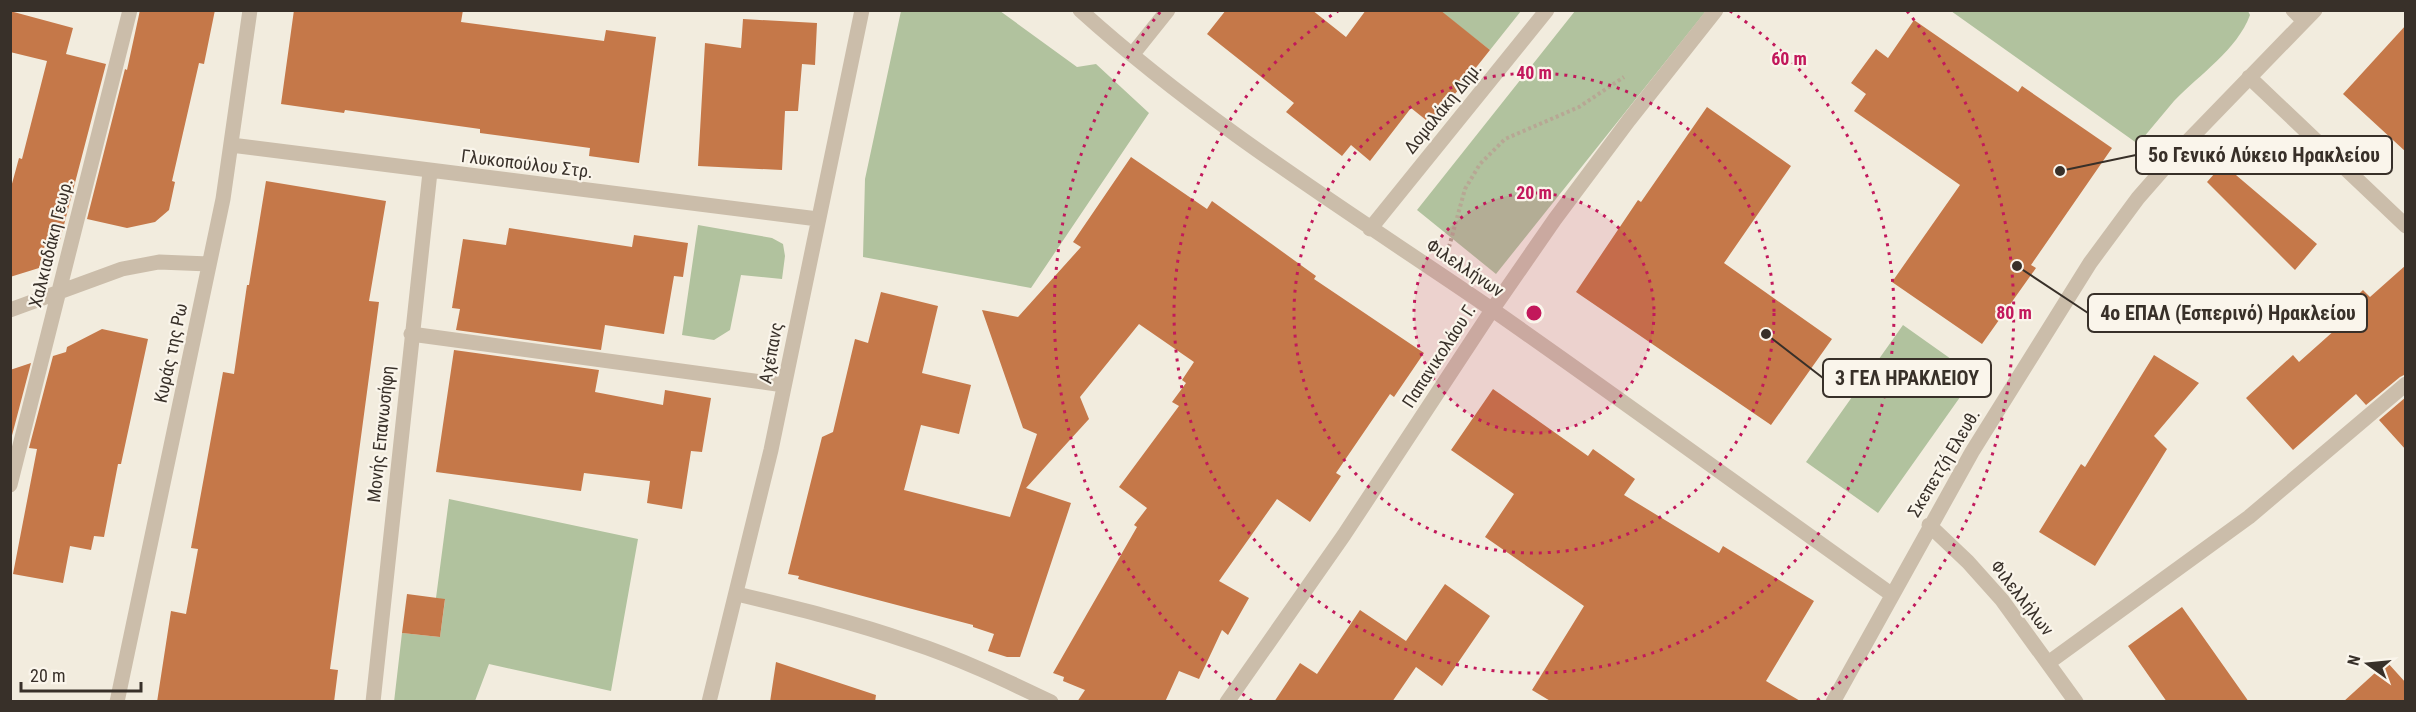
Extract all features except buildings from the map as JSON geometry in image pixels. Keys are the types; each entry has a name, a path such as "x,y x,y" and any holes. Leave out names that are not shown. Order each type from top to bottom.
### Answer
{"street":[{"name":"Χαλκιαδάκη Γεωρ.","path":"10,485 130,10"},
{"name":"Κυράς της Ρω","path":"117,702 209,264 231,145 250,10"},
{"name":"Αχέπανς","path":"709,702 737,594 784,385 862,10"},
{"name":"Φιλελλήνων","path":"1080,10 1132,55 1214,119 1370,229 1492,310 1891,594"},
{"path":"1132,55 1168,10"},
{"name":"Δομαλάκη Δημ.","path":"1370,229 1547,10"},
{"name":"Παπανικολάου Γ.","path":"1227,702 1344,535 1492,310 1555,219 1716,10"},
{"name":"Σκεπετζή Ελευθ.","path":"1833,702 1929,525 2053,321 2114,228 2187,142 2249,77 2304,14"},
{"path":"2249,77 2406,226"},
{"name":"Γλυκοπούλου Στρ.","path":"231,145 430,172 818,219"},
{"name":"Μονής Επανωσήφη","path":"373,702 430,172"},
{"path":"10,310 122,269 181,261 209,264"},
{"path":"411,334 784,385"},
{"path":"2048,663 2249,517 2406,384"},
{"name":"Φιλελλήλων","path":"1929,525 1968,562 2002,600 2076,702"},
{"path":"737,594 826,616 911,642 989,672 1051,702"}],"path":[{"path":"1432,269 1447,250 1465,189 1480,164 1505,139 1579,107 1630,74"}],"green space":[{"path":"901,11 1000,11 1077,67 1096,64 1149,113 1031,288 863,257 865,179"},
{"path":"1440,11 1521,11 1490,50"},
{"path":"1575,11 1706,11 1496,274 1417,210"},
{"path":"1951,11 2248,11 2250,15 2244,28 2227,50 2174,101 2138,144"},
{"path":"698,225 772,238 783,244 785,256 782,279 741,275 730,330 714,340 682,335"},
{"path":"1903,325 1975,376 1878,513 1806,462"},
{"path":"449,499 638,539 611,691 489,664 475,701 394,702 402,633 440,637 445,600 436,598"}],"place":[{"name":"5ο Γενικό Λύκειο Ηρακλείου","path":"2060,171"},
{"name":"4o ΕΠΑΛ (Εσπερινό) Ηρακλείου","path":"2017,266"},
{"name":"3 ΓΕΛ ΗΡΑΚΛΕΙΟΥ","path":"1766,334"}]}
